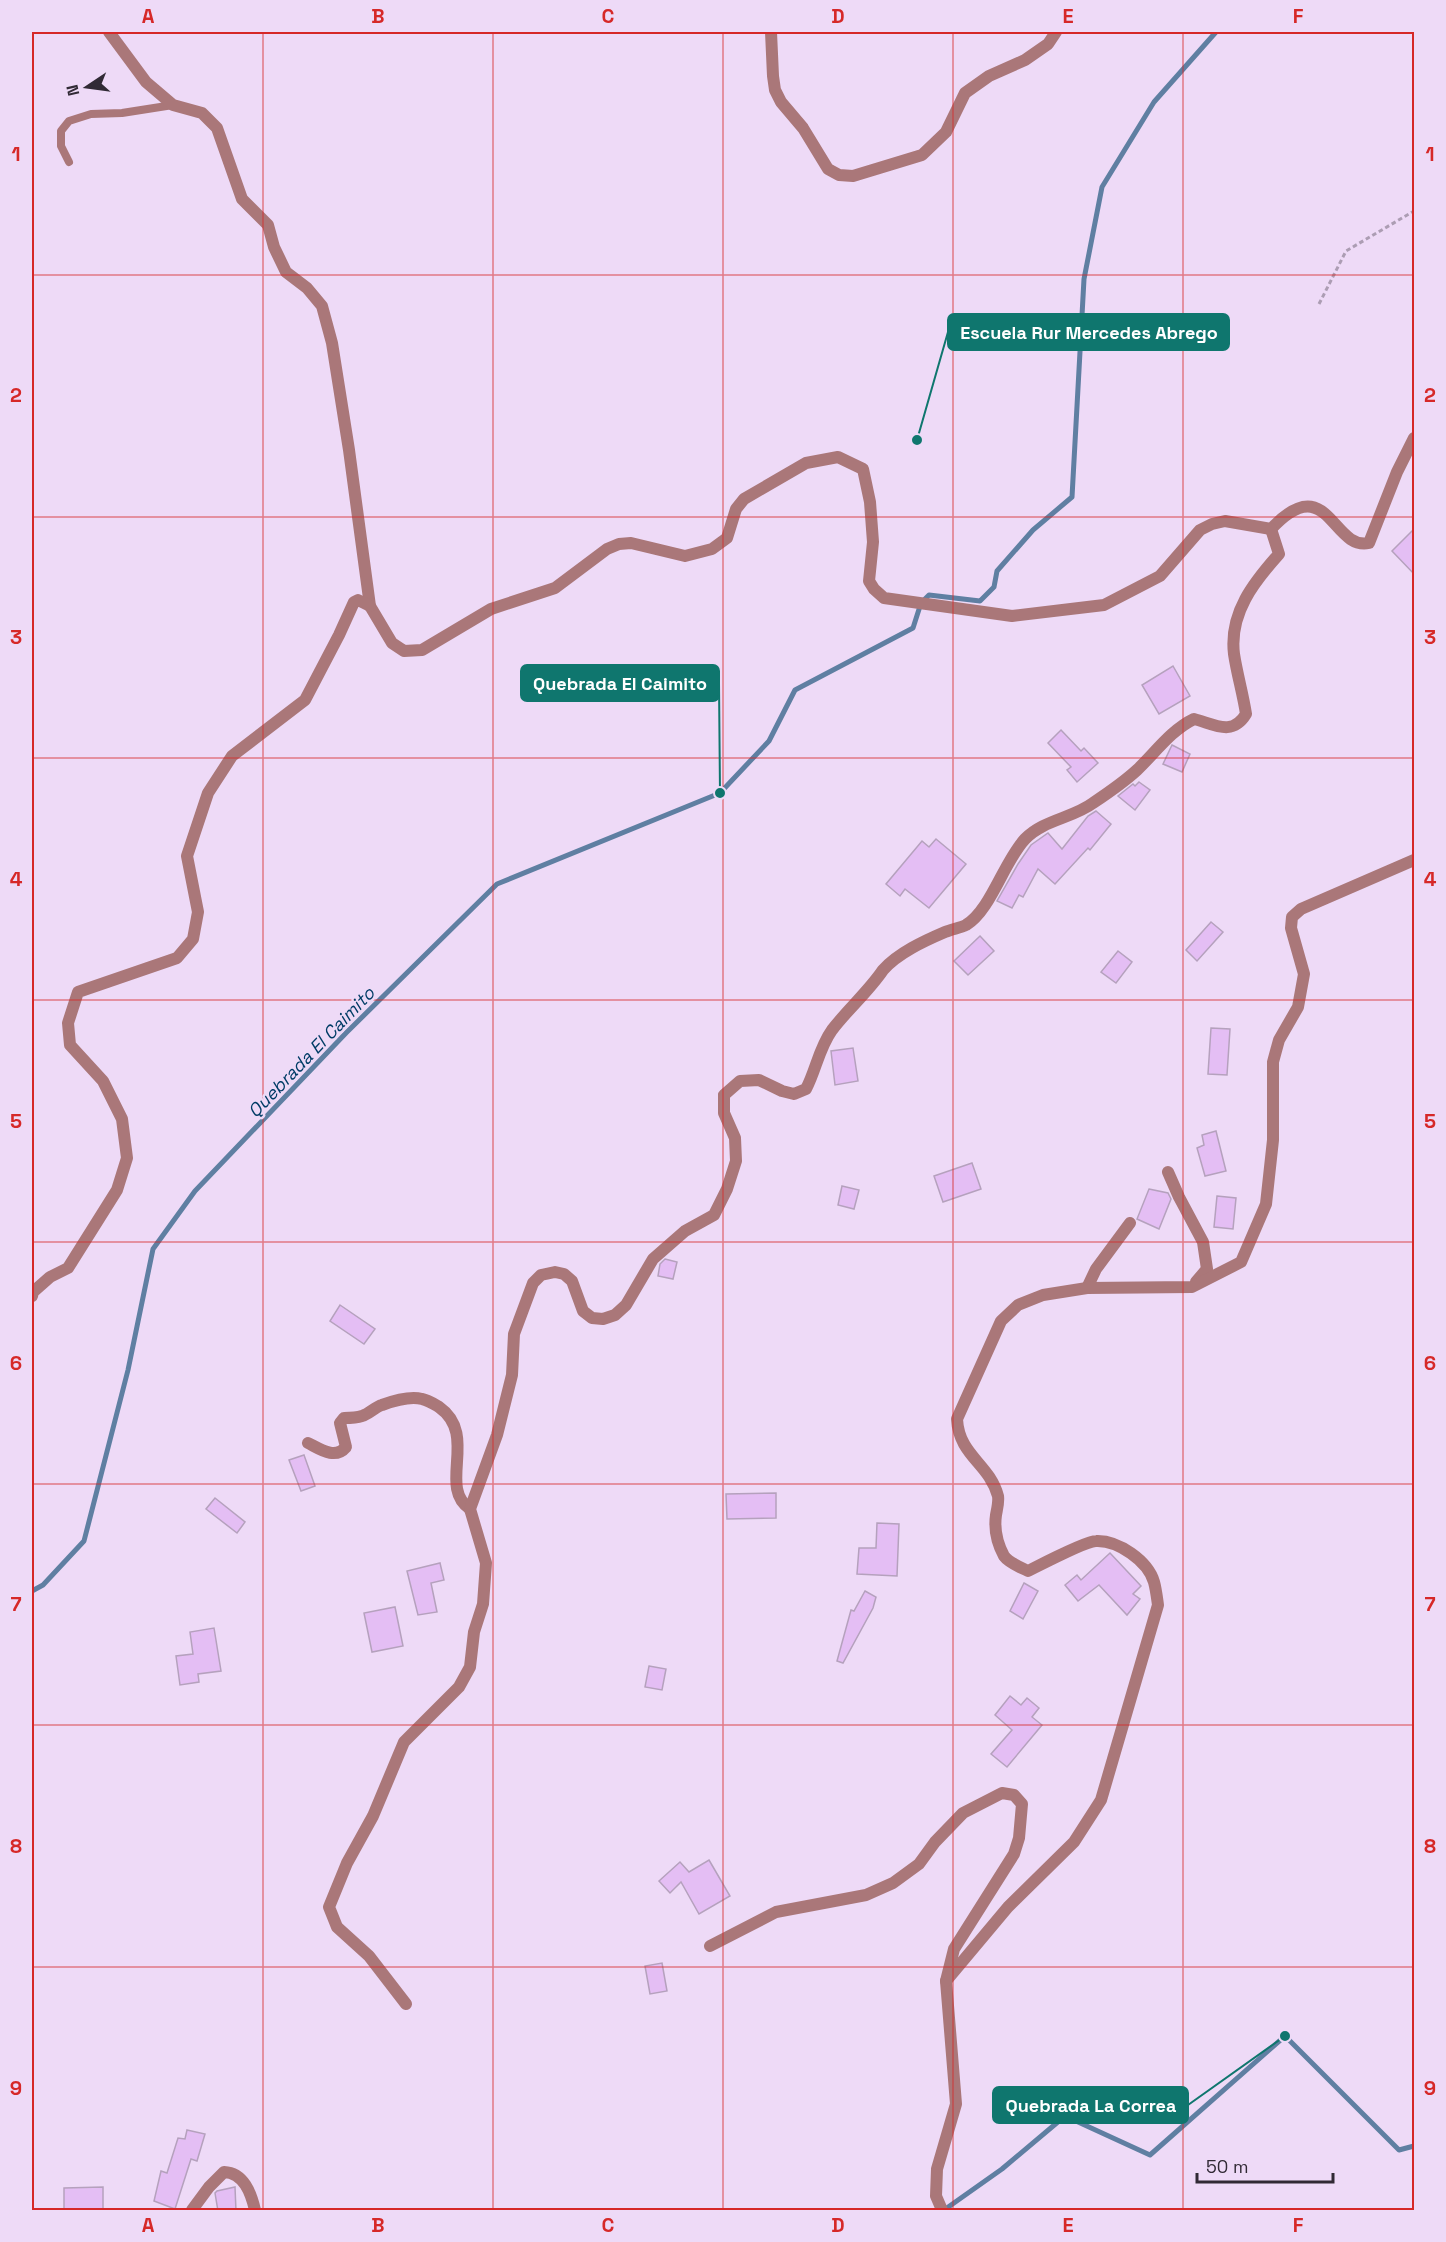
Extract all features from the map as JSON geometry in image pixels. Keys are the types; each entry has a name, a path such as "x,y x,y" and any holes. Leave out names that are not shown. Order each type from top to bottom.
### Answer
{"street":[{"path":"110,32 146,82 173,105 202,113 217,128 242,199 268,225 274,247 286,272 307,288 322,306 332,343 370,606 392,643 404,651 422,650 491,609 555,588 607,549 619,544 630,543 685,556 712,549 727,538 736,508 744,499 806,463 838,457 863,469 870,502 873,542 869,581 884,598 1011,616 1104,605 1160,576 1200,530 1212,524 1225,521 1271,529"},
{"path":"771,32 773,76 775,90 781,102 803,128 828,169 839,175 853,176 922,154 946,132 965,93 990,76 1025,60 1048,44 1056,32"},
{"path":"1271,529 1289,512 1306,506 1315,508 1333,520 1355,543 1369,543 1397,472 1414,438"},
{"path":"406,2004 369,1956 337,1927 329,1907 347,1863 373,1816 404,1742 459,1688 470,1666 474,1632 483,1604 486,1563 470,1509 497,1435 512,1375 514,1334 529,1292 541,1275 555,1272 564,1274 572,1281 583,1311 592,1318 603,1319 615,1314 631,1298 653,1259 685,1231 714,1215 727,1189 736,1161 735,1138 724,1113 724,1095 741,1081 759,1080 794,1094 806,1089 813,1076 822,1046 831,1031 883,970 923,942 966,925 978,914 1011,857 1025,838 1036,830 1081,812 1135,772 1180,726 1194,719 1223,729 1234,727 1242,721 1246,714 1234,653 1234,637 1242,602 1256,580 1279,554 1271,529"},
{"path":"32,1296 33,1292 50,1277 68,1268 117,1190 127,1158 122,1119 103,1081 70,1045 68,1023 78,992 177,958 193,939 198,912 187,856 208,793 232,756 305,700 354,602 358,600 370,606"},
{"path":"946,1982 1008,1907 1074,1842 1101,1800 1158,1605 1154,1580 1141,1562 1125,1549 1109,1543 1095,1540 1028,1571 1005,1558 996,1536 999,1499 989,1476 962,1443 957,1432 957,1419 1001,1321 1018,1305 1043,1295 1087,1288 1192,1287 1241,1262 1266,1204 1274,1140 1273,1062 1280,1040 1298,1007 1304,974 1291,928 1292,917 1301,909 1414,860"},
{"path":"1168,1172 1203,1242 1207,1269 1192,1287"},
{"path":"1087,1288 1096,1269 1130,1223"},
{"path":"308,1443 332,1454 342,1451 346,1447 340,1423 344,1418 360,1417 383,1404 404,1399 422,1399 433,1403 446,1412 459,1438 456,1488 462,1503 470,1509"},
{"path":"710,1946 776,1912 866,1895 893,1883 919,1864 935,1842 963,1813 1002,1793 1014,1795 1022,1804 1019,1838 1014,1854 954,1949 946,1982 956,2104 937,2169 936,2196 942,2211"},
{"path":"192,2211 208,2187 224,2172 238,2176 246,2186 255,2211"}],"lane":[{"path":"69,162 61,146 61,131 69,120 91,114 122,113 173,105"}],"path":[{"path":"1319,304 1346,251 1414,211"}],"building":[{"path":"1414,529 1414,574 1392,551"},
{"path":"1173,666 1190,696 1159,714 1142,685"},
{"path":"1061,730 1081,751 1084,748 1098,763 1077,782 1067,770 1071,767 1048,743"},
{"path":"1172,745 1190,754 1182,772 1163,764"},
{"path":"1139,782 1150,790 1135,810 1118,796"},
{"path":"1096,811 1111,824 1090,850 1088,848 1055,884 1038,869 1023,897 1019,895 1012,908 997,901 1031,845 1048,833 1062,849 1088,816"},
{"path":"936,839 966,864 929,908 905,889 900,896 886,884 922,841 929,847"},
{"path":"1211,922 1223,932 1197,961 1186,950"},
{"path":"980,936 994,951 968,975 954,961"},
{"path":"1118,951 1132,962 1116,983 1101,972"},
{"path":"1211,1028 1230,1029 1227,1075 1208,1074"},
{"path":"853,1048 858,1081 835,1085 831,1051"},
{"path":"1216,1131 1226,1171 1205,1176 1197,1148 1204,1145 1202,1135"},
{"path":"972,1163 981,1189 943,1202 934,1176"},
{"path":"842,1186 859,1190 854,1209 838,1205"},
{"path":"1149,1189 1168,1193 1171,1199 1159,1229 1137,1219"},
{"path":"1217,1196 1236,1198 1233,1229 1214,1227"},
{"path":"665,1259 677,1262 673,1279 658,1276 660,1264"},
{"path":"340,1305 375,1329 364,1344 330,1321"},
{"path":"304,1455 315,1486 301,1491 289,1460"},
{"path":"776,1493 776,1518 727,1519 726,1494"},
{"path":"215,1498 245,1522 237,1533 206,1509"},
{"path":"877,1523 899,1524 897,1576 857,1574 859,1548 876,1548"},
{"path":"1110,1553 1141,1586 1133,1594 1140,1599 1127,1615 1099,1585 1078,1601 1065,1585 1077,1575 1081,1580"},
{"path":"440,1563 444,1580 431,1583 437,1612 418,1615 407,1571"},
{"path":"1024,1583 1038,1591 1023,1619 1010,1611"},
{"path":"865,1591 876,1597 873,1608 843,1663 837,1661 851,1610 854,1611"},
{"path":"395,1607 403,1646 372,1652 364,1613"},
{"path":"214,1628 221,1671 198,1674 199,1682 180,1685 176,1656 193,1654 190,1632"},
{"path":"649,1666 666,1669 662,1690 645,1687"},
{"path":"1010,1696 1021,1705 1027,1698 1039,1708 1032,1717 1042,1725 1007,1767 991,1754 1012,1730 995,1715"},
{"path":"709,1860 730,1896 699,1914 681,1882 670,1893 659,1881 680,1862 689,1872"},
{"path":"662,1963 667,1991 650,1994 645,1966"},
{"path":"187,2130 205,2134 197,2161 191,2159 175,2209 154,2201 161,2171 167,2173 178,2138 185,2139"},
{"path":"103,2187 103,2211 64,2211 64,2188"},
{"path":"235,2187 236,2211 218,2211 215,2193"}],"waterway":[{"name":"Quebrada El Caimito","path":"32,1591 43,1585 84,1541 128,1370 153,1249 195,1191 346,1033 497,884 720,793 769,741 795,690 913,628 921,603 929,595 980,601 994,587 997,571 1033,530 1072,497 1084,279 1102,187 1154,102 1216,32"},
{"path":"944,2210 1002,2169 1065,2116 1150,2155 1285,2036 1399,2150 1414,2146"}],"place":[{"name":"Escuela Rur Mercedes Abrego","path":"917,440"},
{"name":"Quebrada El Caimito","path":"720,793"},
{"name":"Quebrada La Correa","path":"1285,2036"}]}
